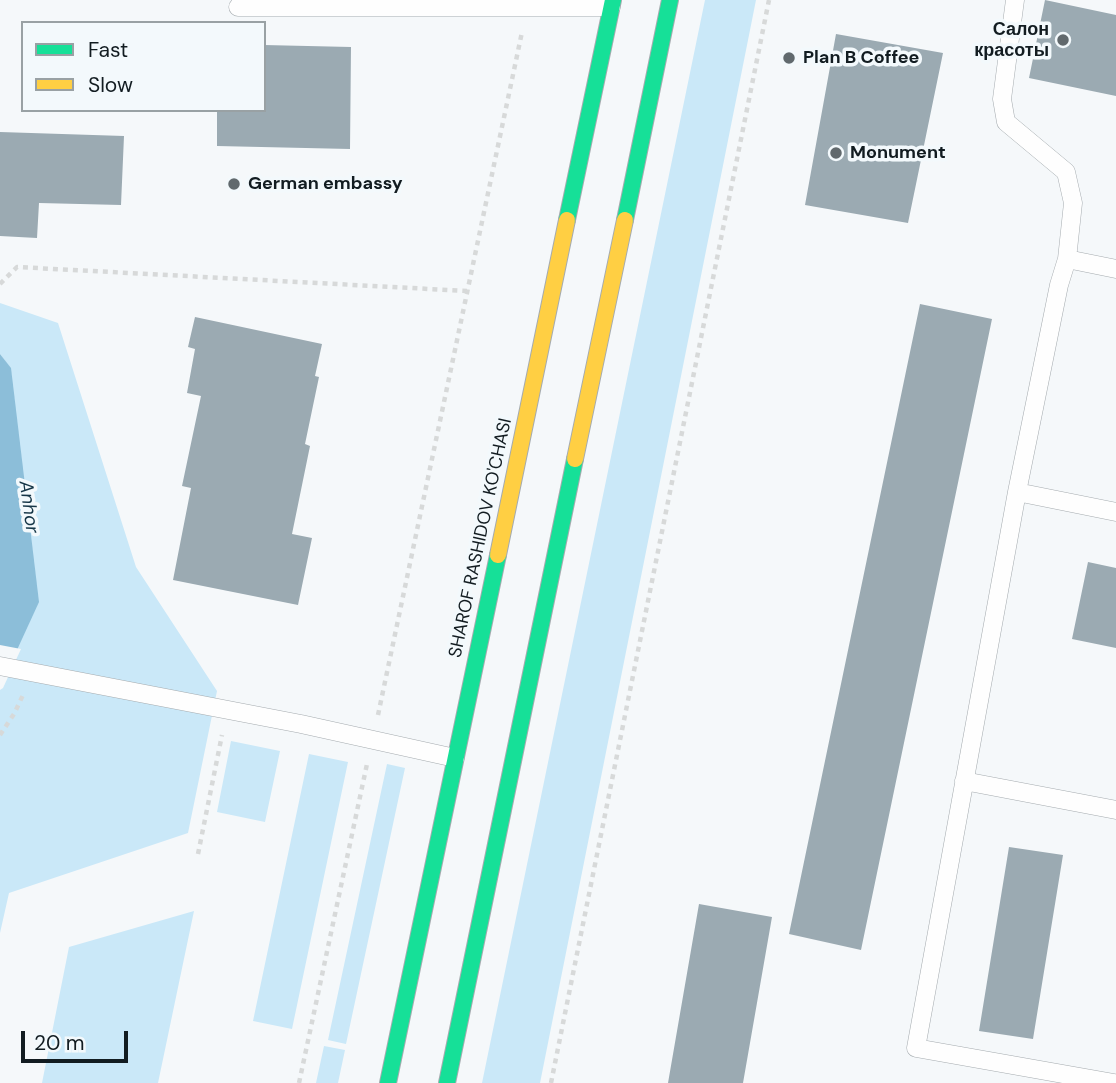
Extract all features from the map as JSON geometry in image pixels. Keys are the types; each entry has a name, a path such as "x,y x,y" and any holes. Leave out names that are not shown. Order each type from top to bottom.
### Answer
{"main road":[{"path":"447,1083 670,0"},
{"name":"SHAROF RASHIDOV KO'CHASI","path":"388,1083 612,4"}],"lane":[{"path":"1015,0 1002,99 1006,122 1066,172 1073,204 1066,259 1017,492 916,1048 1114,1083"},
{"path":"238,7 527,7 612,4"},
{"path":"1066,259 1116,269"},
{"path":"1017,492 1116,512"},
{"path":"0,666 301,723 455,758"},
{"path":"964,781 1116,810"}],"path":[{"path":"551,1083 769,0"},
{"path":"299,1083 527,7"},
{"path":"0,284 16,267 467,291"},
{"path":"0,734 25,690"},
{"path":"198,854 227,709"}],"shaded area":[{"path":"705,0 756,0 540,1083 482,1083"},
{"path":"0,303 58,323 136,567 217,691 188,833 9,893 0,933 0,486 11,369 0,354"},
{"path":"0,354 11,368 39,602 0,687"},
{"path":"231,741 280,751 265,822 217,812"},
{"path":"309,754 348,762 292,1029 253,1021"},
{"path":"387,764 405,768 346,1044 328,1040"},
{"path":"194,911 158,1083 42,1083 69,947"},
{"path":"324,1046 345,1050 338,1083 316,1083"}],"pier":[{"path":"0,645 21,649 0,690"}],"building":[{"path":"1045,0 1116,15 1116,96 1029,78"},
{"path":"836,34 943,53 908,223 805,205"},
{"path":"266,45 351,47 350,149 217,146 217,112 266,112"},
{"path":"0,132 124,136 121,205 39,203 37,238 0,236"},
{"path":"920,304 992,319 861,950 789,934"},
{"path":"195,317 322,344 315,376 319,377 305,444 310,446 292,534 312,538 298,605 173,580 191,488 182,486 201,396 187,393 195,349 188,347"},
{"path":"1088,562 1116,568 1116,648 1072,639"},
{"path":"1009,847 1063,855 1033,1039 979,1031"},
{"path":"699,904 772,917 743,1083 668,1083"}],"traffic: fast":[{"path":"567,220 613,0"},
{"path":"625,220 670,0"},
{"path":"447,1083 575,459"},
{"path":"388,1083 498,555"}],"traffic: slow":[{"path":"498,555 567,220"},
{"path":"575,459 625,220"}],"place":[{"name":"Салон красоты","path":"1063,40"},
{"name":"Plan B Coffee","path":"789,58"},
{"name":"Monument","path":"836,153"},
{"name":"German embassy","path":"234,184"}],"water label":[{"name":"Anhor","path":"28,507"}]}
